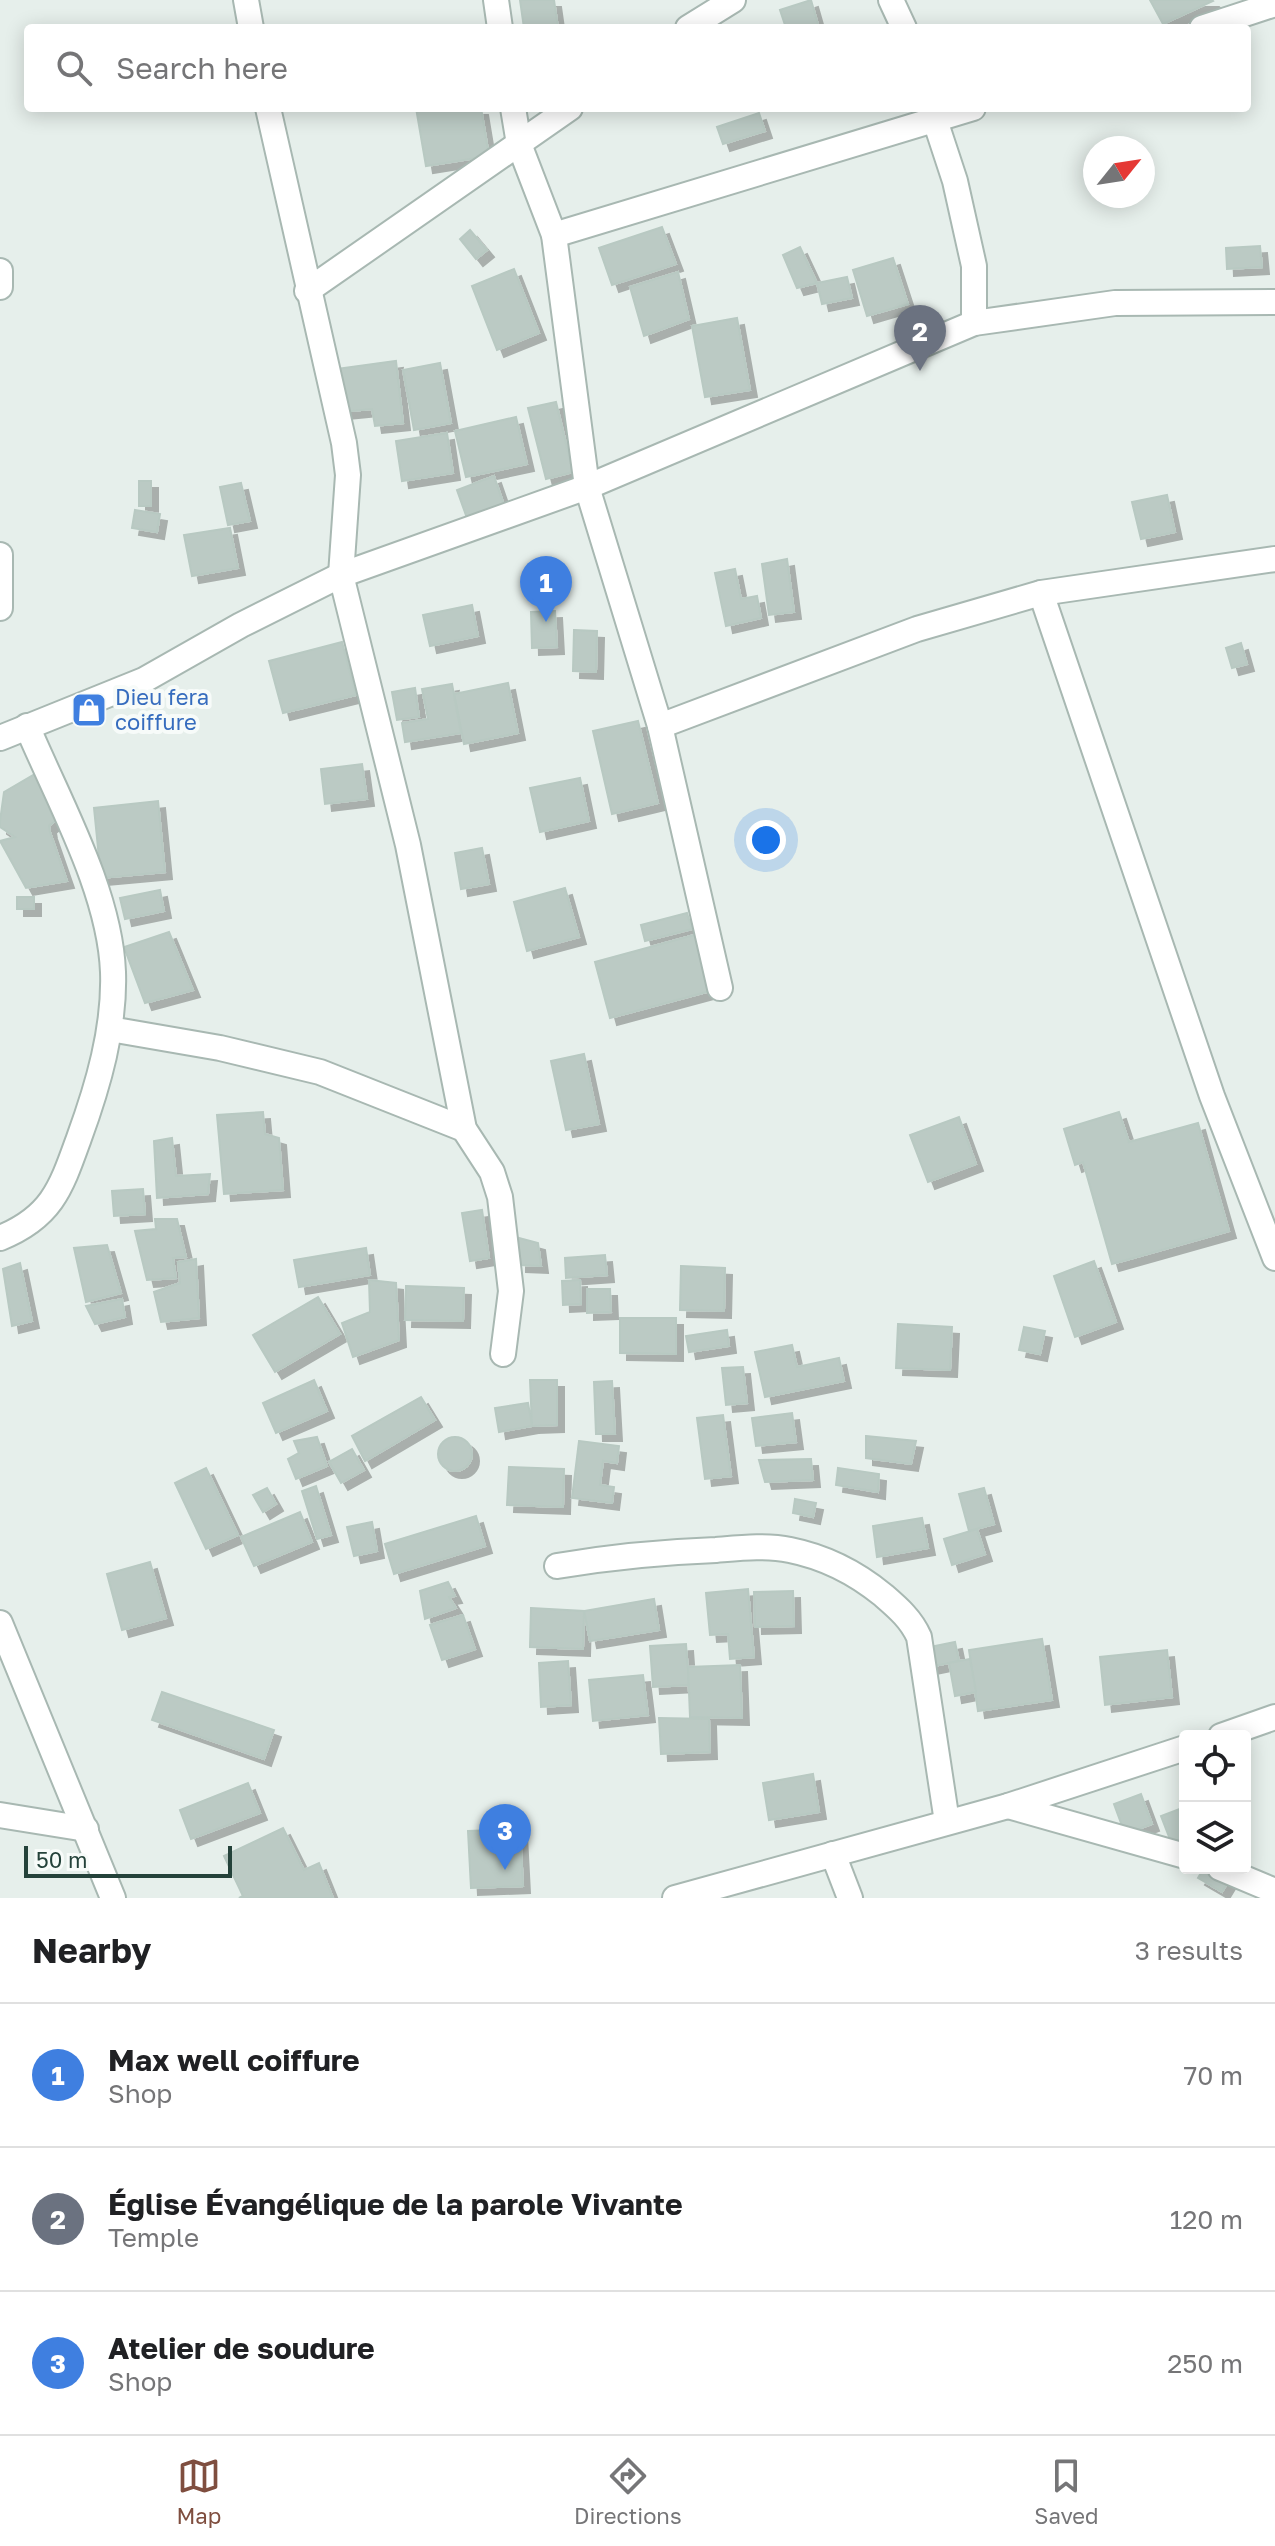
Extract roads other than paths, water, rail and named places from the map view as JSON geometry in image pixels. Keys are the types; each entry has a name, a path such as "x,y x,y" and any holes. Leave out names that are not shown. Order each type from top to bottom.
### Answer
{"street":[{"path":"246,0 250,24"},
{"path":"496,0 499,24"},
{"path":"694,24 733,0"},
{"path":"891,0 902,24"},
{"path":"1214,24 1275,4"},
{"path":"269,112 348,475 341,575 408,845 464,1129 492,1172 500,1197 511,1291 503,1354"},
{"path":"514,112 519,144 554,235 587,487 660,726 720,988"},
{"path":"307,291 564,112"},
{"path":"554,235 933,115 955,181 974,266 974,323"},
{"path":"0,271 0,287"},
{"path":"0,738 144,680 241,625 341,575 587,487 974,323 1115,303 1275,302"},
{"path":"0,555 0,608"},
{"path":"660,726 917,629 1041,593 1275,559"},
{"path":"1041,593 1212,1096 1275,1258"},
{"path":"0,1238 23,1229 42,1215 56,1195 84,1125 110,1029 113,971 102,910 27,726"},
{"path":"110,1029 220,1048 320,1072 464,1129"},
{"path":"557,1566 620,1556 760,1547 788,1549 815,1557 846,1569 869,1583 913,1623 919,1637 947,1822"},
{"path":"0,1623 113,1898"},
{"path":"1238,1730 1275,1717"},
{"path":"675,1898 704,1893 1008,1806 1179,1750"},
{"path":"1008,1806 1179,1854"},
{"path":"0,1815 86,1829"},
{"path":"833,1854 850,1898"},
{"path":"1234,1874 1275,1891"}],"place":[{"name":"Église Évangélique de la parole Vivante","path":"920,371"},
{"name":"Max well coiffure","path":"546,622"},
{"name":"Dieu fera coiffure","path":"89,710"},
{"name":"Atelier de soudure","path":"505,1870"}]}
